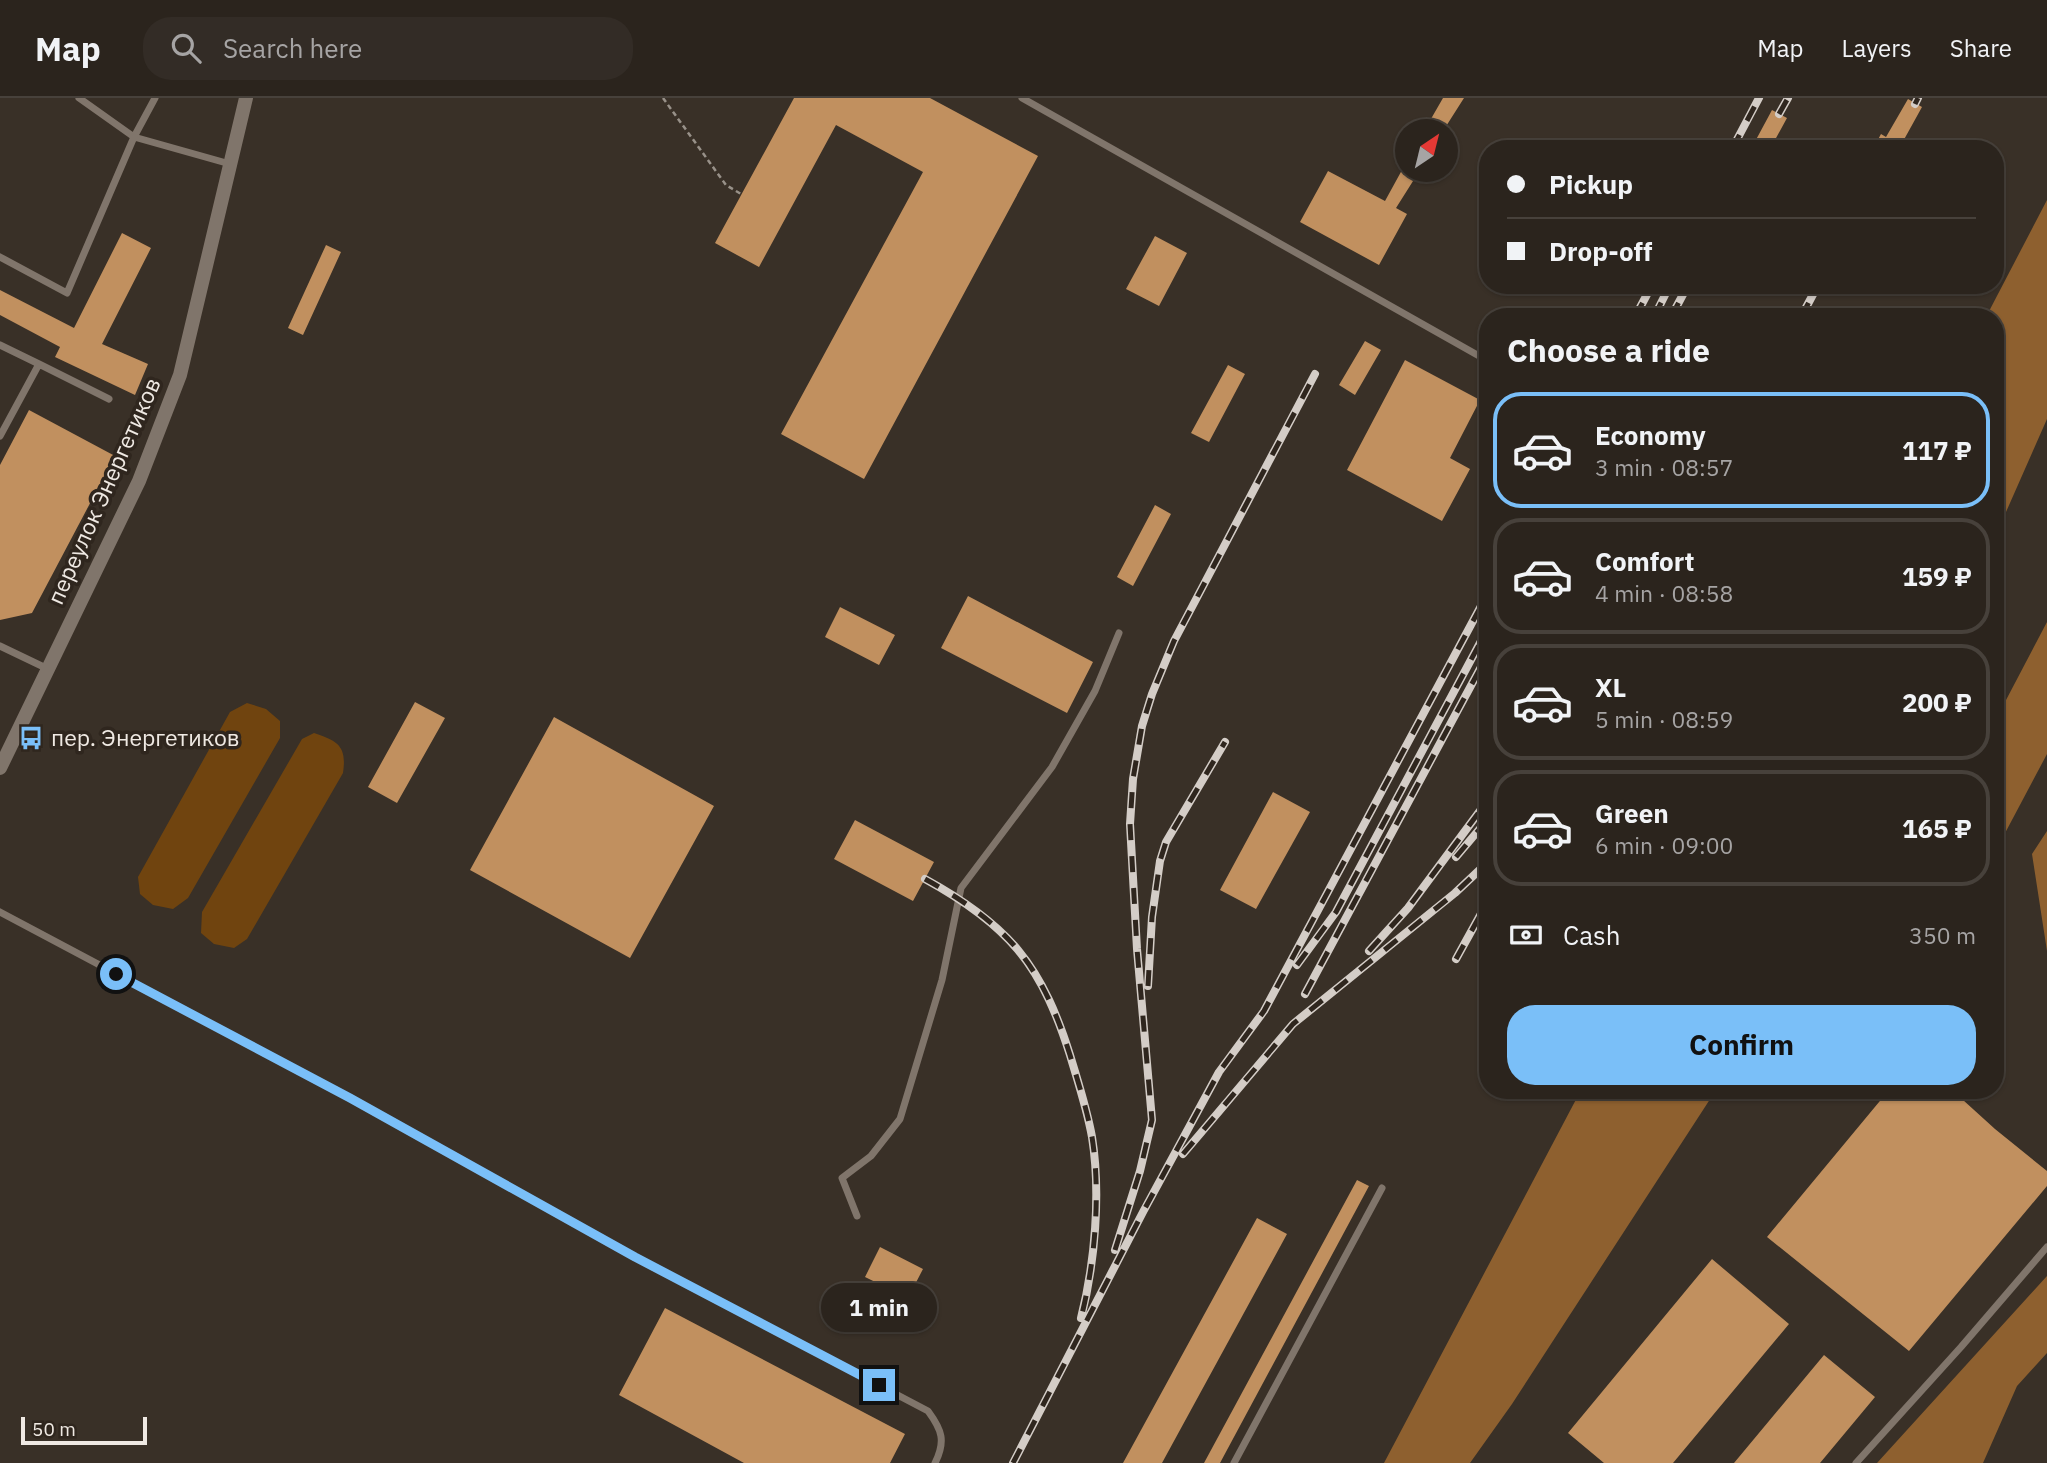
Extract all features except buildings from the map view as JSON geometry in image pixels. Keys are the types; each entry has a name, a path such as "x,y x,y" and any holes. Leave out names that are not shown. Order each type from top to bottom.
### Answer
{"street":[{"name":"переулок Энергетиков","path":"0,768 139,481 180,375 246,98"}],"lane":[{"path":"79,98 134,137 231,164"},
{"path":"0,257 67,293 134,137 155,98"},
{"path":"1022,98 1479,355"},
{"path":"0,345 109,399"},
{"path":"0,436 39,364"},
{"path":"857,1216 842,1178 871,1157 900,1119 942,980 961,888 1052,767 1095,691 1119,633"},
{"path":"0,646 48,670"},
{"path":"0,912 350,1098 635,1257 928,1411 939,1427 941,1437 942,1448 935,1463"},
{"path":"1234,1463 1382,1188"},
{"path":"1856,1463 2047,1247"}],"path":[{"path":"663,98 726,185 741,194"}],"shaded area":[{"path":"2047,200 2047,419 2004,517 2004,308 1991,308 1998,294 2004,294 2004,282"},
{"path":"2047,622 2047,754 2004,835 2004,704"},
{"path":"247,703 266,709 280,721 280,738 188,898 173,909 153,905 140,894 138,877 230,712"},
{"path":"314,733 339,746 344,756 343,773 247,939 234,948 214,944 201,933 202,912 302,739"},
{"path":"2047,831 2047,951 2032,854"},
{"path":"1576,1099 1710,1099 1512,1404 1470,1463 1384,1463"},
{"path":"2047,1276 2047,1353 2017,1386 1983,1463 1877,1463"}],"railway":[{"path":"1737,140 1759,98"},
{"path":"1779,114 1788,98"},
{"path":"1915,104 1918,98"},
{"path":"1640,308 1647,294"},
{"path":"1658,308 1666,294"},
{"path":"1676,308 1683,294"},
{"path":"1806,308 1813,294"},
{"path":"1115,1250 1140,1171 1152,1120 1137,949 1130,824 1133,779 1142,726 1174,641 1315,374"},
{"path":"1013,1463 1219,1072 1264,1011 1479,610"},
{"path":"1297,965 1336,912 1479,645"},
{"path":"1305,994 1479,671"},
{"path":"1148,986 1152,917 1160,861 1166,842 1225,742"},
{"path":"1369,951 1408,908 1479,812"},
{"path":"1456,857 1479,830"},
{"path":"1183,1154 1293,1024 1455,893 1479,870"},
{"path":"925,879 974,910 1018,950 1042,986 1065,1041 1090,1127 1095,1159 1093,1251 1081,1318"},
{"path":"1456,959 1479,917"}],"place":[{"name":"пер. Энергетиков","path":"31,738"}],"route":[{"path":"116,974 350,1098 635,1257 879,1385"}]}
